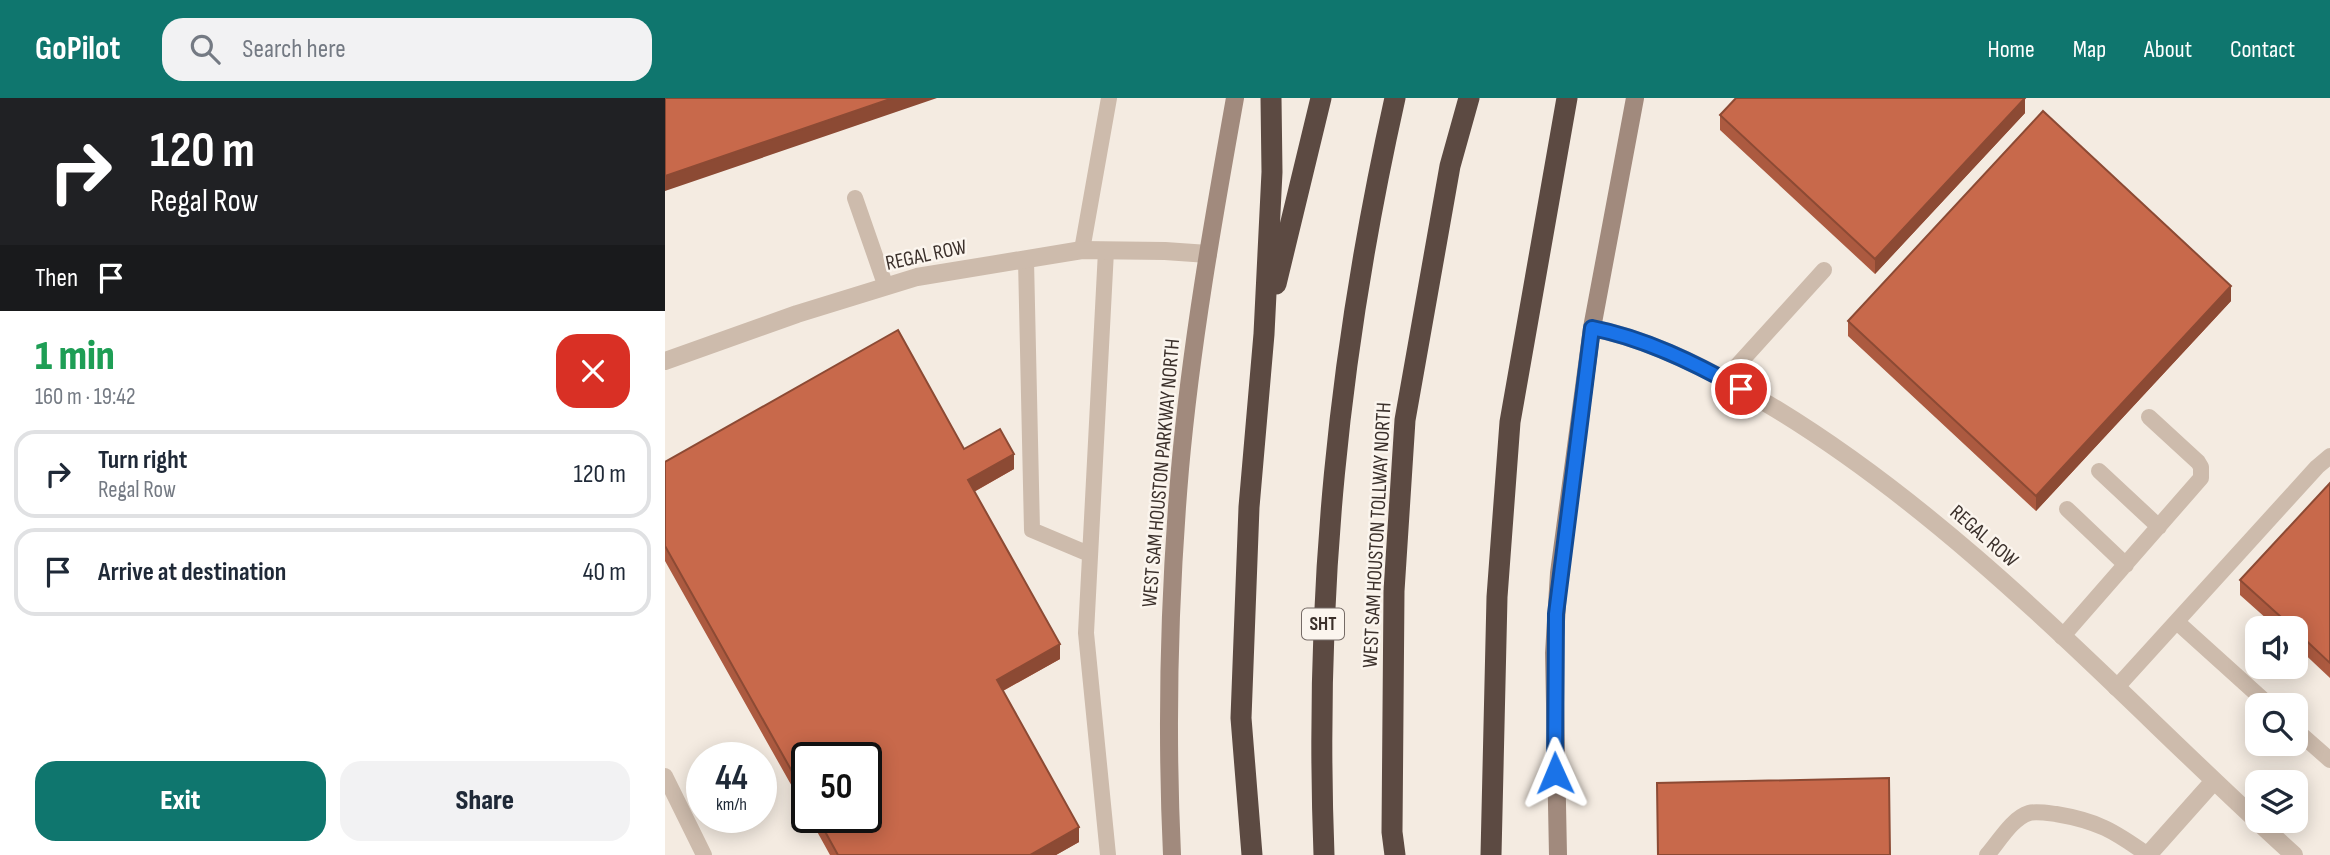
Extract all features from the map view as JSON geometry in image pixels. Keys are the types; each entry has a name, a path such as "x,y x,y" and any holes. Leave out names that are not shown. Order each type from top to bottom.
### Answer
{"highway":[{"path":"1252,855 1241,718 1249,507 1264,334 1272,172 1271,98"},
{"path":"1264,334 1321,98"},
{"name":"WEST SAM HOUSTON TOLLWAY NORTH","path":"1324,855 1322,632 1331,494 1360,268 1395,98"},
{"name":"WEST SAM HOUSTON TOLLWAY NORTH","path":"1395,855 1392,832 1394,591 1405,420 1450,166 1469,98"},
{"path":"1491,855 1497,597 1510,422 1559,140 1570,98"}],"main road":[{"name":"WEST SAM HOUSTON PARKWAY NORTH","path":"1172,855 1169,704 1172,585 1180,468 1207,254 1235,98"},
{"path":"1558,855 1554,698 1556,614 1592,328 1635,98"}],"street":[{"name":"REGAL ROW","path":"665,361 797,314 918,277 1081,250 1207,254"},
{"name":"REGAL ROW","path":"1592,328 1623,334 1725,379 1817,434 1883,481 1951,536 2063,637 2213,782 2294,855"},
{"path":"2148,855 2213,782"}],"lane":[{"path":"1081,250 1109,98"},
{"path":"855,198 886,287"},
{"path":"1106,251 1086,634 1108,855"},
{"path":"1026,260 1032,530 1090,554"},
{"path":"1725,379 1824,270"},
{"path":"2063,637 2201,478 2198,462 2150,417"},
{"path":"2116,688 2330,456"},
{"path":"2099,471 2159,527"},
{"path":"2067,509 2126,565"},
{"path":"2176,622 2256,693"},
{"path":"2308,741 2330,761"},
{"path":"665,776 704,855"},
{"path":"1987,855 2016,822 2029,813 2047,813 2097,822 2148,855"}],"building":[{"path":"665,98 893,98 665,176"},
{"path":"1736,98 2025,98 1875,259 1720,115"},
{"path":"2043,111 2231,286 2036,496 1848,321"},
{"path":"898,330 964,449 1000,429 1014,454 968,480 1060,644 997,680 1079,827 1030,855 838,855 826,833 882,833 882,742 791,742 791,770 665,546 665,462"},
{"path":"2330,483 2330,663 2308,642 2308,616 2280,616 2240,580"},
{"path":"1889,778 1890,855 1658,855 1657,783"}],"route":[{"path":"1555,773 1554,653 1559,573 1592,328 1623,334 1649,344 1741,389"}]}
